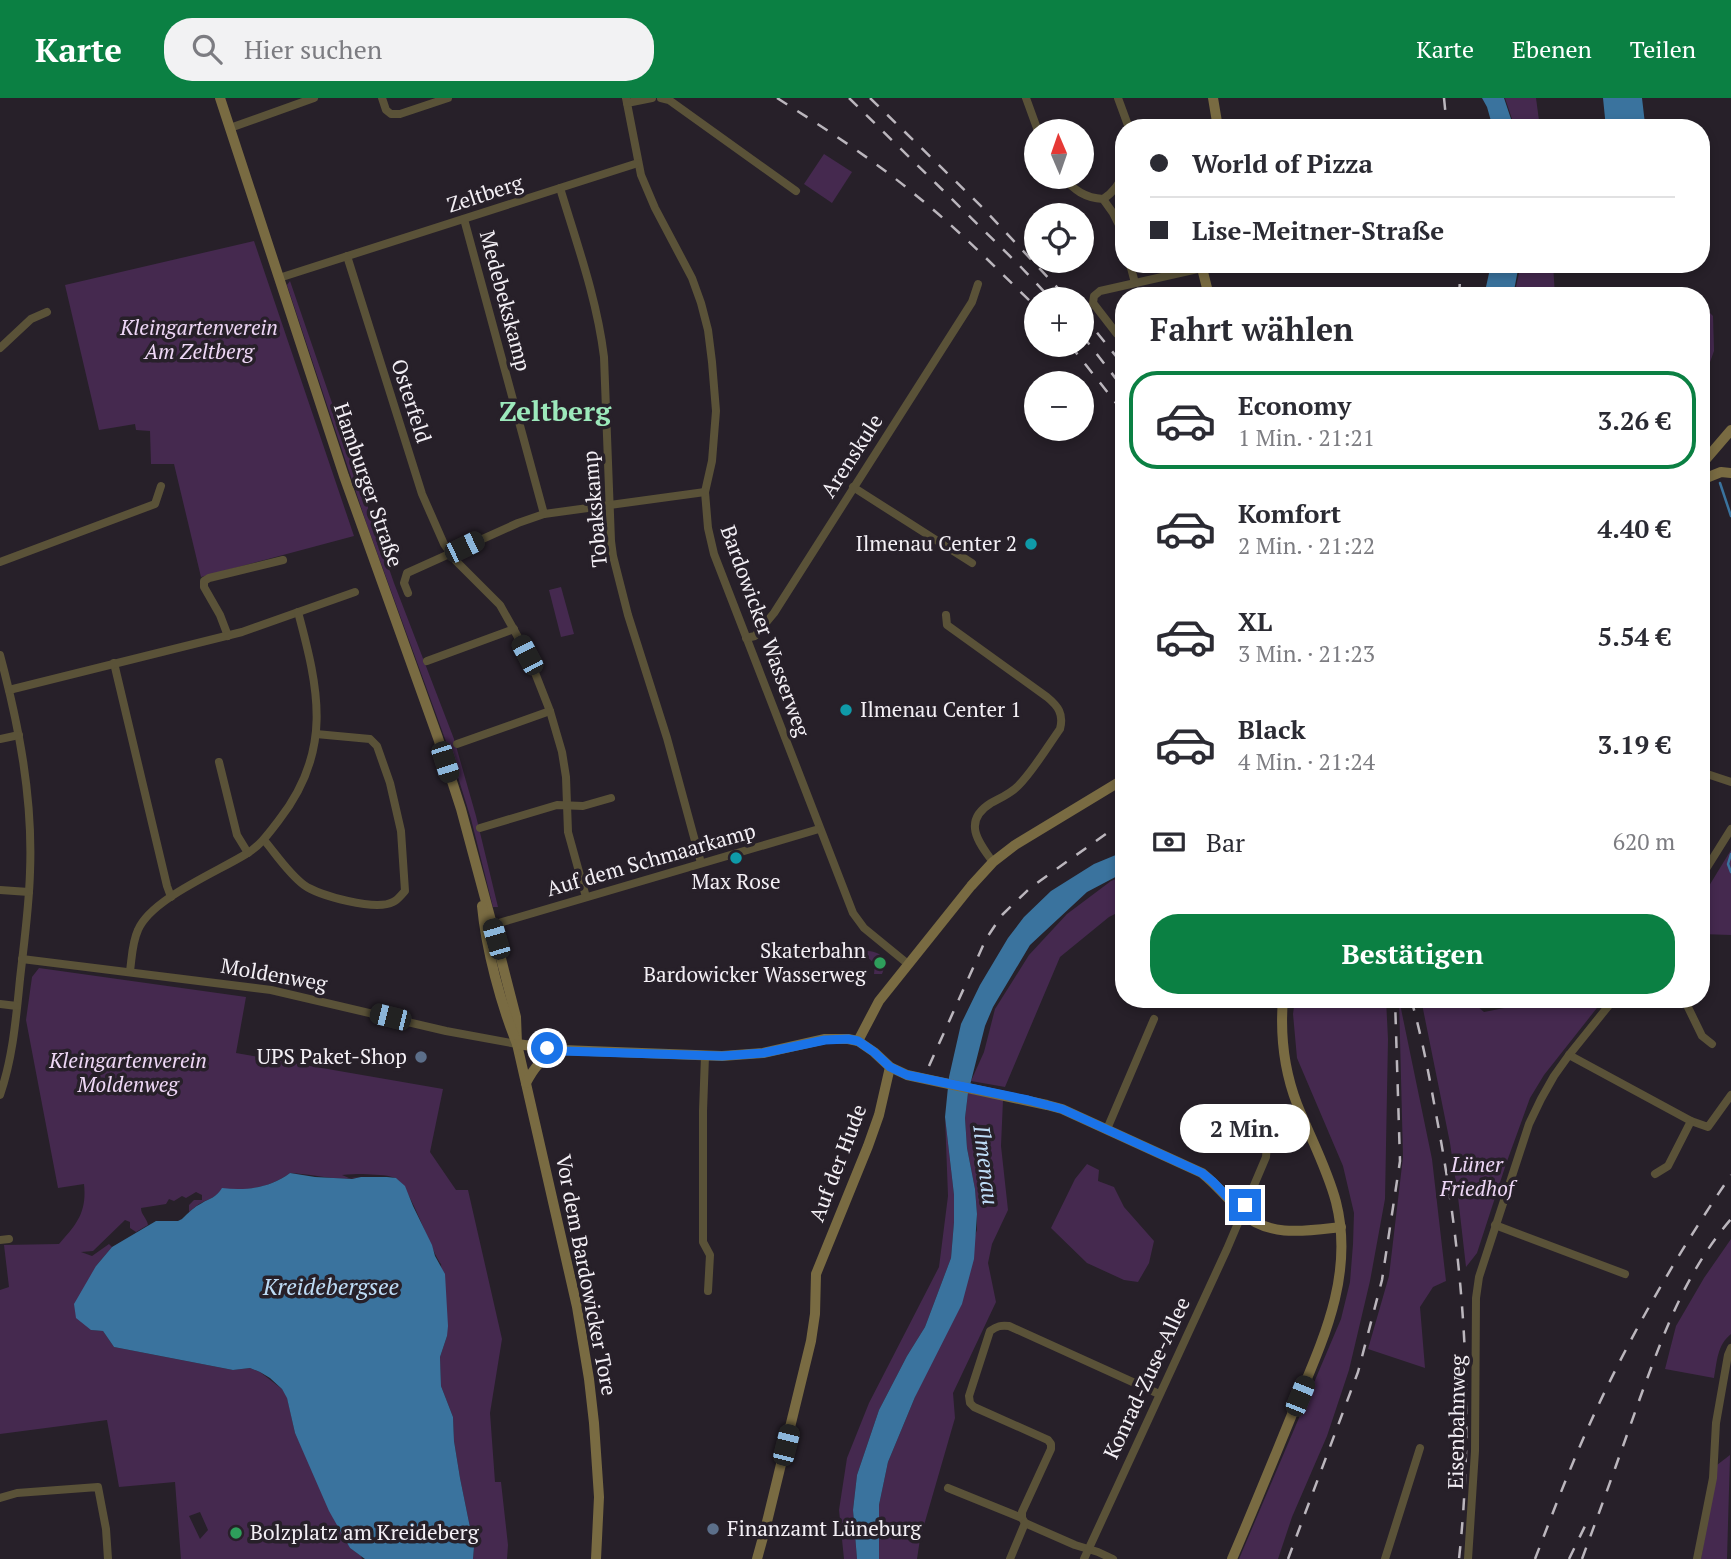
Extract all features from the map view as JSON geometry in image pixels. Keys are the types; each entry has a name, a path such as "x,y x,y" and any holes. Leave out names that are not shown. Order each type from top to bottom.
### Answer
{"main road":[{"name":"Hamburger Straße","path":"220,98 344,476 438,738 461,809 480,883"},
{"path":"1213,98 1216,119"},
{"path":"1710,456 1728,439"},
{"path":"1710,476 1721,472 1731,473"},
{"path":"858,1041 879,1001 993,862 1015,845 1115,784"},
{"name":"Vor dem Bardowicker Tore","path":"480,883 516,1017 517,1044"},
{"name":"Vor dem Bardowicker Tore","path":"480,883 484,927 517,1044 577,1307 594,1423 599,1497 596,1559"},
{"path":"1231,1559 1329,1325 1340,1279 1342,1253 1336,1203 1288,1076 1282,1048 1282,1008"},
{"path":"517,1044 562,1051 705,1056 754,1054 836,1038 858,1041 890,1067 907,1075 1062,1109 1107,1129 1202,1173 1242,1212 1260,1224 1282,1231 1340,1227"},
{"path":"526,1083 538,1063 548,1055 562,1051"},
{"name":"Auf der Hude","path":"757,1559 811,1341 816,1274 871,1139 890,1067"}],"street":[{"path":"230,128 314,98"},
{"path":"382,98 386,110 391,114 400,114 448,98"},
{"path":"638,163 626,100 652,98"},
{"path":"661,98 669,100 796,191"},
{"path":"1026,98 1034,119"},
{"path":"1118,98 1126,119"},
{"name":"Zeltberg","path":"279,278 638,163"},
{"name":"Bardowicker Wasserweg","path":"638,163 655,208 684,260 708,330 716,411 712,461 705,492 712,548 846,897 864,928 908,964"},
{"name":"Tobakskamp","path":"560,188 587,273 601,332 612,548 701,863"},
{"path":"1075,189 1092,198 1103,199 1115,189"},
{"path":"1103,199 1115,216"},
{"name":"Medebekskamp","path":"464,219 544,514"},
{"name":"Osterfeld","path":"347,256 422,494 440,537 450,554 500,605 530,662 550,711 564,764 571,848 586,897"},
{"path":"1132,273 1135,283"},
{"path":"1118,287 1174,273"},
{"name":"Arenskule","path":"746,638 755,636 774,613 972,302 978,284"},
{"path":"1115,288 1100,291 1094,296 1093,303 1115,331"},
{"path":"0,348 31,319 47,312"},
{"path":"0,562 155,504 161,486"},
{"path":"853,487 972,563"},
{"path":"408,593 404,583 407,573 544,514 705,492"},
{"path":"228,636 204,587 204,581 283,559"},
{"path":"9,690 228,636 355,592"},
{"path":"130,971 134,940 149,913 171,897 248,853 264,840 291,805 309,767 316,734 317,704 315,683 298,612"},
{"path":"946,615 947,625 1047,697 1058,707 1061,714 1060,729 1021,783 985,807 976,818 976,836 993,862"},
{"path":"427,661 514,629"},
{"path":"0,655 19,735 29,801 31,854 17,1006 10,1058 0,1095"},
{"path":"114,663 171,897"},
{"path":"457,744 550,711"},
{"path":"264,840 295,877 327,897 374,905 395,901 405,891 401,831 390,783 377,746 370,739 316,734"},
{"path":"0,739 19,735"},
{"path":"219,762 237,835 248,853"},
{"path":"1710,775 1731,782"},
{"path":"480,828 557,805 583,806 611,798"},
{"name":"Auf dem Schmaarkamp","path":"492,925 820,829"},
{"path":"1710,863 1731,829"},
{"path":"0,890 29,892"},
{"name":"Moldenweg","path":"22,959 271,990 455,1033 517,1044"},
{"path":"0,1004 17,1006"},
{"name":"Eisenbahnweg","path":"1468,1559 1475,1451 1478,1285 1529,1124 1554,1076 1607,1008"},
{"path":"1688,1008 1702,1037 1712,1044"},
{"path":"1107,1129 1154,1019"},
{"path":"1569,1055 1691,1121 1708,1127 1731,1095"},
{"path":"705,1056 703,1242 710,1255 708,1291"},
{"path":"1655,1174 1668,1166 1691,1121"},
{"name":"Konrad-Zuse-Allee","path":"1084,1559 1242,1212 1266,1157 1267,1144"},
{"path":"1495,1225 1625,1274"},
{"path":"1010,1559 1024,1521 1022,1512 1051,1444 1048,1440 970,1403 969,1396 990,1331 1002,1325 1009,1326 1159,1394"},
{"path":"1697,1559 1713,1478 1716,1423 1731,1349"},
{"path":"1385,1559 1420,1448"},
{"path":"0,1497 17,1493 98,1487 106,1529 108,1559"},
{"path":"948,1488 1075,1545 1113,1559"}],"green space":[{"path":"1505,98 1536,98 1539,119 1512,119"},
{"path":"824,154 852,172 832,203 804,184"},
{"name":"Kleingartenverein Am Zeltberg","path":"254,241 354,536 201,577 174,464 151,464 150,431 136,430 135,424 99,430 65,285"},
{"path":"1519,273 1554,273 1554,287 1516,287"},
{"path":"290,281 394,583 454,739 498,907 493,907 471,819 452,758 367,525 287,285"},
{"path":"1710,313 1713,316 1714,351 1710,362"},
{"path":"561,587 574,634 561,637 549,590"},
{"path":"1731,850 1731,935 1710,934 1710,884"},
{"path":"1115,879 1115,914 1060,957 1005,1087 971,1081 984,1052 995,1009 1029,955 1067,914"},
{"name":"Skaterbahn Bardowicker Wasserweg","path":"865,951 875,952 882,957 885,964 882,974 874,974 875,964 866,956"},
{"name":"Kleingartenverein Moldenweg","path":"39,968 246,997 236,1053 443,1089 430,1152 456,1190 468,1190 502,1339 490,1413 495,1482 501,1482 507,1559 473,1559 474,1547 454,1441 453,1417 441,1386 440,1357 447,1336 441,1264 407,1191 391,1177 352,1174 342,1175 349,1178 361,1177 343,1179 290,1173 258,1187 222,1189 216,1196 189,1212 189,1205 194,1200 202,1200 202,1195 196,1192 186,1198 182,1196 174,1201 169,1199 166,1204 141,1208 148,1225 136,1232 130,1228 130,1222 125,1220 93,1251 81,1252 92,1256 109,1244 112,1247 96,1266 91,1330 103,1331 114,1347 233,1370 250,1368 260,1372 282,1389 287,1397 295,1433 350,1548 362,1559 181,1559 175,1482 119,1487 107,1420 0,1434 0,1290 9,1287 4,1245 59,1244 79,1217 85,1194 84,1184 58,1188 26,1020 32,977","holes":["200,1512 208,1530 200,1539 189,1516"]},
{"path":"655,972 692,973 692,978 655,978"},
{"path":"1294,1008 1386,1008 1385,1199 1370,1281 1349,1370 1327,1436 1292,1517 1278,1559 1239,1559 1341,1319 1350,1282 1354,1213 1343,1166 1297,1058"},
{"path":"1399,1008 1432,1159 1446,1281 1433,1287 1420,1307 1425,1368 1368,1349 1389,1276 1403,1157"},
{"name":"Lüner Friedhof","path":"1423,1008 1479,1008 1484,1012 1504,1008 1597,1008 1544,1075 1530,1098 1477,1253 1466,1267 1450,1143"},
{"path":"968,1093 1003,1100 1001,1146 1008,1210 992,1244 988,1263 996,1302 953,1393 955,1418 920,1539 917,1559 879,1559 879,1505 888,1462 977,1230 975,1189 967,1148 965,1118"},
{"path":"945,1117 954,1195 951,1258 925,1327 879,1410 857,1475 853,1510 857,1559 844,1559 839,1510 847,1458 869,1403 939,1267 948,1196"},
{"path":"1087,1164 1099,1170 1098,1181 1114,1187 1124,1207 1154,1241 1149,1263 1138,1282 1124,1280 1087,1263 1051,1228 1075,1179"},
{"path":"1731,1239 1731,1334 1720,1349 1714,1378 1665,1369 1676,1326"},
{"path":"1730,1455 1727,1559 1701,1559 1717,1465"}],"water":[{"path":"1482,98 1504,98 1511,119 1490,119"},
{"path":"1603,98 1642,98 1644,119 1605,119"},
{"path":"1489,273 1517,273 1515,287 1486,287"},
{"path":"1115,855 1115,877 1087,892 1030,945 993,1007 985,1026 968,1093 965,1118 977,1214 974,1259 962,1304 915,1397 888,1462 879,1505 879,1559 857,1559 853,1510 857,1475 879,1410 925,1327 951,1258 954,1195 945,1117 949,1077 961,1024 980,985 1024,917 1051,891 1094,864"},
{"name":"Kreidebergsee","path":"290,1173 352,1179 396,1178 405,1186 445,1274 448,1326 440,1357 441,1386 453,1417 454,1441 474,1547 473,1559 365,1559 350,1548 329,1511 295,1433 287,1398 270,1378 250,1368 233,1370 114,1347 103,1331 91,1330 76,1318 74,1304 96,1266 112,1247 156,1221 182,1219 222,1188 258,1187"}],"waterway":[{"path":"1720,483 1731,516"},
{"path":"1731,854 1728,864 1731,872"}],"railway":[{"path":"777,98 901,183 964,237 1024,295"},
{"path":"849,98 1040,287"},
{"path":"870,98 983,208 1057,287"},
{"path":"1444,98 1446,119"},
{"path":"1460,273 1460,287"},
{"path":"1094,329 1115,355"},
{"path":"1094,350 1115,377"},
{"path":"1080,357 1115,402"},
{"path":"929,1066 986,939 1002,915 1030,888 1115,827"},
{"path":"1288,1559 1358,1372 1382,1280 1400,1161 1395,1008"},
{"path":"1413,1008 1446,1169 1460,1280 1466,1448 1459,1559"},
{"path":"1535,1559 1588,1427 1624,1352 1686,1244 1731,1175"},
{"path":"1582,1559 1677,1304 1701,1261 1731,1219"},
{"path":"1569,1559 1586,1524"}],"place":[{"name":"Ilmenau Center 2","path":"1031,544"},
{"name":"Ilmenau Center 1","path":"846,710"},
{"name":"Max Rose","path":"736,858"},
{"name":"Skaterbahn Bardowicker Wasserweg","path":"880,963"},
{"name":"UPS Paket-Shop","path":"421,1057"},
{"name":"Finanzamt Lüneburg","path":"713,1529"},
{"name":"Bolzplatz am Kreideberg","path":"236,1533"}],"district":[{"name":"Zeltberg","path":"555,411"}],"route":[{"path":"547,1048 562,1051 722,1056 763,1053 836,1038 858,1041 890,1067 907,1075 1062,1109 1202,1173 1242,1212 1245,1205"}],"water label":[{"name":"Ilmenau","path":"986,1165"}]}
